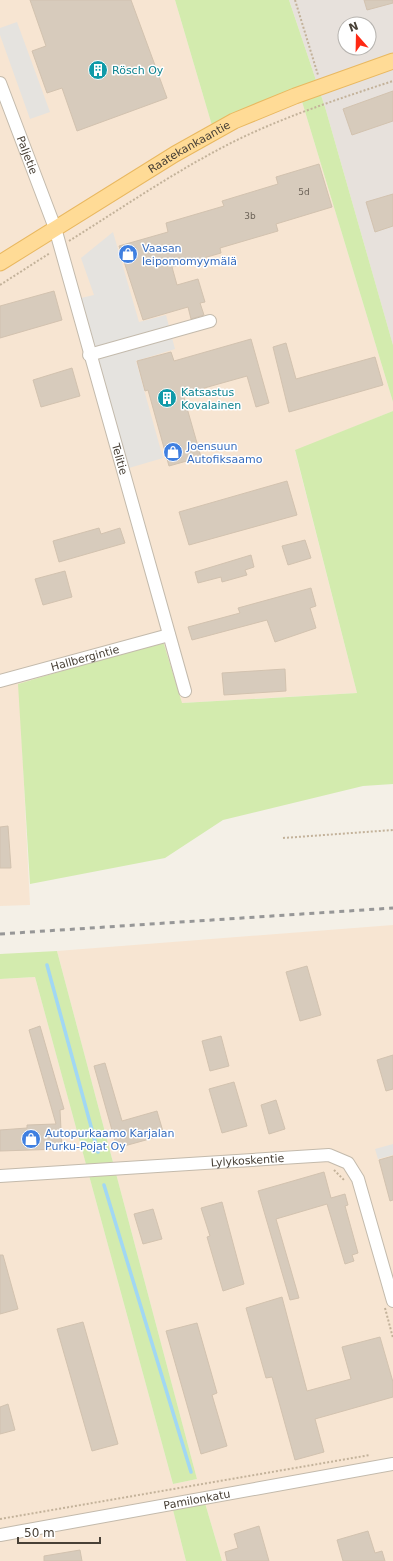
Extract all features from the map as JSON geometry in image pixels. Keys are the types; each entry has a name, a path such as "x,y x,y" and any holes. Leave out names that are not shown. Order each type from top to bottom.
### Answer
{"main road":[{"name":"Raatekankaantie","path":"0,263 175,154 234,121 295,96 393,61"}],"street":[{"name":"Paljetie","path":"0,83 55,228"},
{"name":"Telitie","path":"55,228 89,355 185,691"},
{"path":"89,355 210,321"},
{"name":"Hallbergintie","path":"0,681 169,634"},
{"name":"Lylykoskentie","path":"0,1176 329,1155 348,1162 358,1179 389,1304"},
{"name":"Pamilonkatu","path":"0,1535 393,1464"}],"path":[{"path":"295,0 319,79"},
{"path":"0,285 59,247 238,139 300,112 393,81"},
{"path":"283,838 393,830"},
{"path":"331,1168 350,1185"},
{"path":"389,1304 393,1338"},
{"path":"0,1519 377,1454"}],"shaded area":[{"path":"0,0 175,0 213,129 300,95 393,402 393,411 295,451 357,693 181,703 163,641 19,684 30,905 0,906"},
{"path":"289,0 393,0 393,345 325,107"},
{"path":"17,22 50,112 30,119 0,35 0,28"},
{"path":"113,232 139,322 166,315 175,349 136,361 163,458 129,468 81,298 94,295 81,258"},
{"path":"393,925 393,1561 222,1561 205,1503 173,1510 186,1561 0,1561 0,979 35,977 173,1484 197,1479 57,951"},
{"path":"393,1144 393,1155 378,1159 375,1149"}],"green space":[{"path":"175,0 289,0 325,107 393,345 393,402 300,95 213,129"},
{"path":"393,411 393,784 363,786 223,820 165,858 30,884 18,684 163,641 182,703 357,693 295,450"},
{"path":"57,951 197,1479 173,1484 35,977 0,979 0,954"},
{"path":"205,1503 222,1561 186,1561 173,1510"}],"building":[{"name":"Rösch Oy","path":"30,0 131,0 167,98 77,131 62,88 47,93 32,51 46,46"},
{"path":"364,0 393,0 393,3 367,10"},
{"path":"393,91 393,121 352,135 343,109"},
{"path":"319,164 332,207 276,224 278,231 220,248 221,253 172,267 177,285 198,279 205,302 200,303 204,315 191,319 188,307 143,320 119,246 168,232 166,223 224,206 222,201 278,184 276,177"},
{"path":"393,194 393,226 375,232 366,202"},
{"path":"54,291 62,320 0,338 0,306"},
{"name":"Katsastus Kovalainen","path":"251,339 269,403 256,407 247,376 183,394 201,457 169,466 148,390 145,391 137,361 171,352 174,361"},
{"path":"286,343 296,379 375,357 383,385 289,412 273,347"},
{"path":"72,368 80,396 41,407 33,380"},
{"path":"287,481 297,515 189,545 179,512"},
{"path":"99,528 101,534 120,528 125,543 59,562 53,541"},
{"path":"305,540 311,558 288,565 282,546"},
{"path":"251,555 254,567 245,570 247,575 222,582 221,577 198,583 195,572"},
{"path":"65,571 72,597 43,605 35,579"},
{"path":"311,588 316,606 310,608 316,628 275,642 267,620 192,640 188,627 240,613 238,608"},
{"path":"285,669 286,691 224,695 222,673"},
{"path":"8,826 11,868 0,868 0,827"},
{"path":"307,966 321,1015 300,1021 286,972"},
{"path":"40,1026 64,1109 60,1110 62,1149 0,1151 0,1130 27,1128 27,1125 56,1124 29,1030"},
{"path":"221,1036 229,1066 210,1071 202,1041"},
{"path":"393,1055 393,1089 386,1091 377,1060"},
{"path":"105,1063 122,1121 157,1111 164,1135 117,1148 94,1066"},
{"path":"234,1082 247,1126 222,1133 209,1089"},
{"path":"276,1100 285,1129 269,1134 261,1105"},
{"path":"393,1156 393,1200 390,1201 379,1160"},
{"path":"324,1172 331,1198 345,1194 348,1205 345,1206 358,1253 352,1255 354,1261 345,1264 327,1204 276,1219 299,1298 290,1300 258,1191"},
{"path":"222,1202 244,1284 223,1291 207,1237 210,1236 201,1208"},
{"path":"153,1209 162,1239 143,1244 134,1214"},
{"path":"0,1255 3,1255 18,1309 0,1314"},
{"path":"282,1297 307,1391 351,1379 342,1347 380,1337 393,1382 393,1397 315,1419 324,1452 295,1460 272,1377 266,1378 246,1308"},
{"path":"83,1322 118,1444 92,1451 57,1329"},
{"path":"197,1323 217,1393 212,1395 227,1446 201,1454 166,1331"},
{"path":"8,1404 15,1430 0,1434 0,1407"},
{"path":"259,1526 269,1561 227,1561 225,1552 238,1548 234,1534"},
{"path":"368,1531 375,1553 382,1551 385,1561 343,1561 337,1540"},
{"path":"80,1550 82,1561 44,1561 44,1556"}],"waterway":[{"path":"47,965 98,1152"},
{"path":"104,1185 191,1472"}],"railway":[{"path":"0,934 393,908"}],"place":[{"name":"Rösch Oy","path":"98,70"},
{"name":"Vaasan leipomomyymälä","path":"128,254"},
{"name":"Katsastus Kovalainen","path":"167,398"},
{"name":"Joensuun Autofiksaamo","path":"173,452"},
{"name":"Autopurkaamo Karjalan Purku-Pojat Oy","path":"31,1139"}]}
